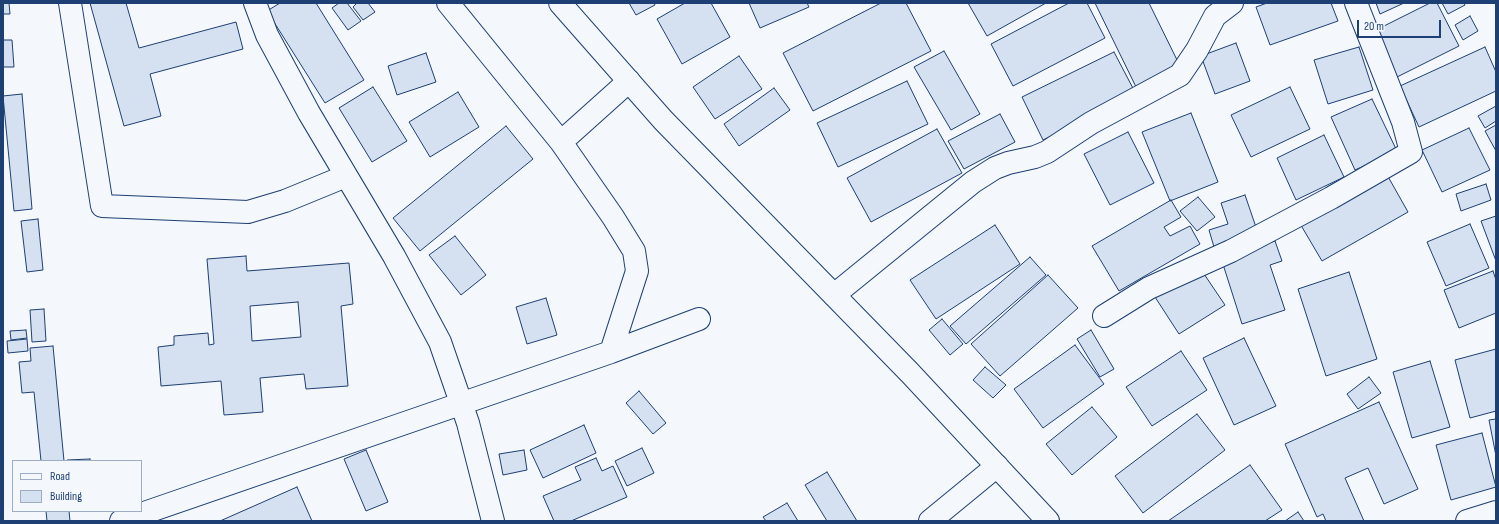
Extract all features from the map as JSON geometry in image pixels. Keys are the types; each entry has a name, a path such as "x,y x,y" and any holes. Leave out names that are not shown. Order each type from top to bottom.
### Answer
{"street":[{"path":"70,3 102,206 248,212 285,201 346,176"},
{"path":"255,3 267,35 309,113 394,256 440,342 468,423 493,521"},
{"path":"448,3 561,142 613,216 634,251 637,271 611,352"},
{"path":"560,3 663,120 910,373 1048,521"},
{"path":"834,295 973,182 995,168 1008,163 1035,157 1047,152 1090,123 1180,75 1197,50 1215,16 1232,3"},
{"path":"1104,316 1149,288 1231,251 1331,198 1411,152 1403,122 1356,3"},
{"path":"561,142 629,81"},
{"path":"122,521 611,352 699,318"},
{"path":"930,521 997,466"},
{"path":"1467,521 1496,512"}],"building":[{"path":"3,3 9,3 10,14 3,14"},
{"path":"90,3 126,3 139,48 236,22 243,49 150,74 161,116 124,126"},
{"path":"280,3 316,3 364,80 325,103 267,11"},
{"path":"339,3 347,3 361,21 348,30 332,8"},
{"path":"357,3 368,3 375,12 363,20 353,7"},
{"path":"629,3 654,3 655,5 636,15"},
{"path":"685,3 711,3 730,37 682,64 657,19"},
{"path":"749,3 807,3 809,7 760,28"},
{"path":"881,3 906,3 931,51 813,111 783,53"},
{"path":"968,3 1046,3 987,36"},
{"path":"1069,3 1087,3 1105,38 1013,86 991,44"},
{"path":"1095,3 1149,3 1181,68 1137,89"},
{"path":"1267,3 1331,3 1338,21 1270,45 1256,7"},
{"path":"1376,3 1404,3 1380,14"},
{"path":"1430,3 1437,3 1459,46 1397,77 1374,31"},
{"path":"1442,3 1464,3 1465,5 1448,14"},
{"path":"1470,16 1478,31 1463,40 1455,25"},
{"path":"3,40 12,40 14,67 3,67"},
{"path":"1236,43 1250,81 1215,94 1201,56"},
{"path":"1359,47 1373,90 1328,104 1314,60"},
{"path":"1485,47 1496,72 1496,91 1419,127 1400,86"},
{"path":"944,51 980,114 951,130 914,67"},
{"path":"1114,52 1136,94 1043,140 1022,97"},
{"path":"426,53 436,82 397,95 388,66"},
{"path":"739,56 762,89 715,119 693,87"},
{"path":"907,81 928,124 838,167 817,123"},
{"path":"373,87 407,141 372,162 339,108"},
{"path":"1290,87 1310,129 1251,157 1231,115"},
{"path":"774,88 790,110 739,146 724,124"},
{"path":"458,92 479,127 430,157 409,122"},
{"path":"22,94 32,209 14,211 3,96"},
{"path":"1372,99 1397,151 1355,170 1331,117"},
{"path":"1496,106 1496,121 1485,128 1478,116"},
{"path":"1191,113 1218,182 1170,201 1142,132"},
{"path":"1000,114 1015,142 964,169 948,141"},
{"path":"1496,125 1496,151 1485,131"},
{"path":"506,126 533,159 420,251 393,218"},
{"path":"1469,128 1490,170 1442,192 1422,150"},
{"path":"937,129 962,173 871,222 847,178"},
{"path":"1128,132 1154,183 1110,205 1084,154"},
{"path":"1324,135 1344,177 1296,200 1277,158"},
{"path":"1386,173 1408,212 1322,261 1299,222"},
{"path":"1486,184 1491,200 1461,211 1456,194"},
{"path":"1245,195 1258,233 1214,247 1209,230 1228,224 1221,203"},
{"path":"1198,197 1215,217 1197,231 1180,211"},
{"path":"1171,200 1181,217 1164,227 1170,236 1190,226 1200,244 1119,291 1092,246"},
{"path":"1496,216 1496,261 1481,221"},
{"path":"38,219 43,270 27,272 21,221"},
{"path":"1470,224 1489,268 1446,286 1427,242"},
{"path":"995,225 1020,264 936,319 910,280"},
{"path":"455,236 486,275 461,295 429,255"},
{"path":"1275,241 1282,261 1270,265 1285,310 1242,324 1221,258"},
{"path":"246,256 247,271 349,263 353,304 341,306 348,386 306,389 304,374 260,378 263,412 224,415 221,381 161,386 158,347 174,345 174,336 208,333 209,345 214,344 207,259","holes":["298,302 301,337 252,341 250,306"]},
{"path":"1030,257 1046,275 966,344 950,326"},
{"path":"1200,268 1225,305 1179,334 1155,297"},
{"path":"1493,271 1496,280 1496,313 1459,328 1444,290"},
{"path":"1349,272 1377,359 1326,376 1298,289"},
{"path":"1048,275 1078,308 1000,376 971,344"},
{"path":"546,298 557,335 527,344 516,307"},
{"path":"44,309 46,341 32,342 30,310"},
{"path":"942,319 963,344 950,355 929,330"},
{"path":"26,330 27,338 11,340 10,331"},
{"path":"1091,330 1114,369 1100,377 1077,339"},
{"path":"1244,338 1276,406 1234,425 1203,358"},
{"path":"27,339 28,351 8,353 7,341"},
{"path":"1075,345 1104,384 1043,428 1014,389"},
{"path":"53,346 64,460 41,460 34,392 22,393 19,362 31,361 30,348"},
{"path":"1496,349 1496,411 1470,418 1455,360"},
{"path":"1181,351 1207,390 1152,426 1126,387"},
{"path":"1430,361 1450,427 1412,438 1393,372"},
{"path":"985,367 1006,385 993,398 973,380"},
{"path":"1369,377 1381,393 1358,409 1347,394"},
{"path":"639,391 666,423 653,434 626,403"},
{"path":"1379,402 1418,489 1384,504 1368,468 1345,478 1364,521 1326,521 1323,514 1317,517 1285,444"},
{"path":"1092,407 1117,437 1072,475 1046,444"},
{"path":"1197,414 1225,450 1143,513 1115,476"},
{"path":"1496,419 1496,456 1489,420"},
{"path":"584,425 596,453 543,478 530,450"},
{"path":"1482,433 1496,487 1451,500 1436,445"},
{"path":"642,448 654,473 627,486 615,461"},
{"path":"366,450 388,502 366,511 344,459"},
{"path":"524,450 527,470 503,475 499,454"},
{"path":"596,458 602,471 613,466 627,497 571,521 554,521 543,496 581,480 575,467"},
{"path":"90,459 90,460 67,460"},
{"path":"1250,465 1282,510 1265,521 1168,521"},
{"path":"827,472 857,521 827,521 805,485"},
{"path":"297,487 312,521 220,521"},
{"path":"787,503 798,521 766,521 763,517"},
{"path":"46,512 69,512 70,521 47,521"},
{"path":"1298,512 1304,521 1285,521"}]}
